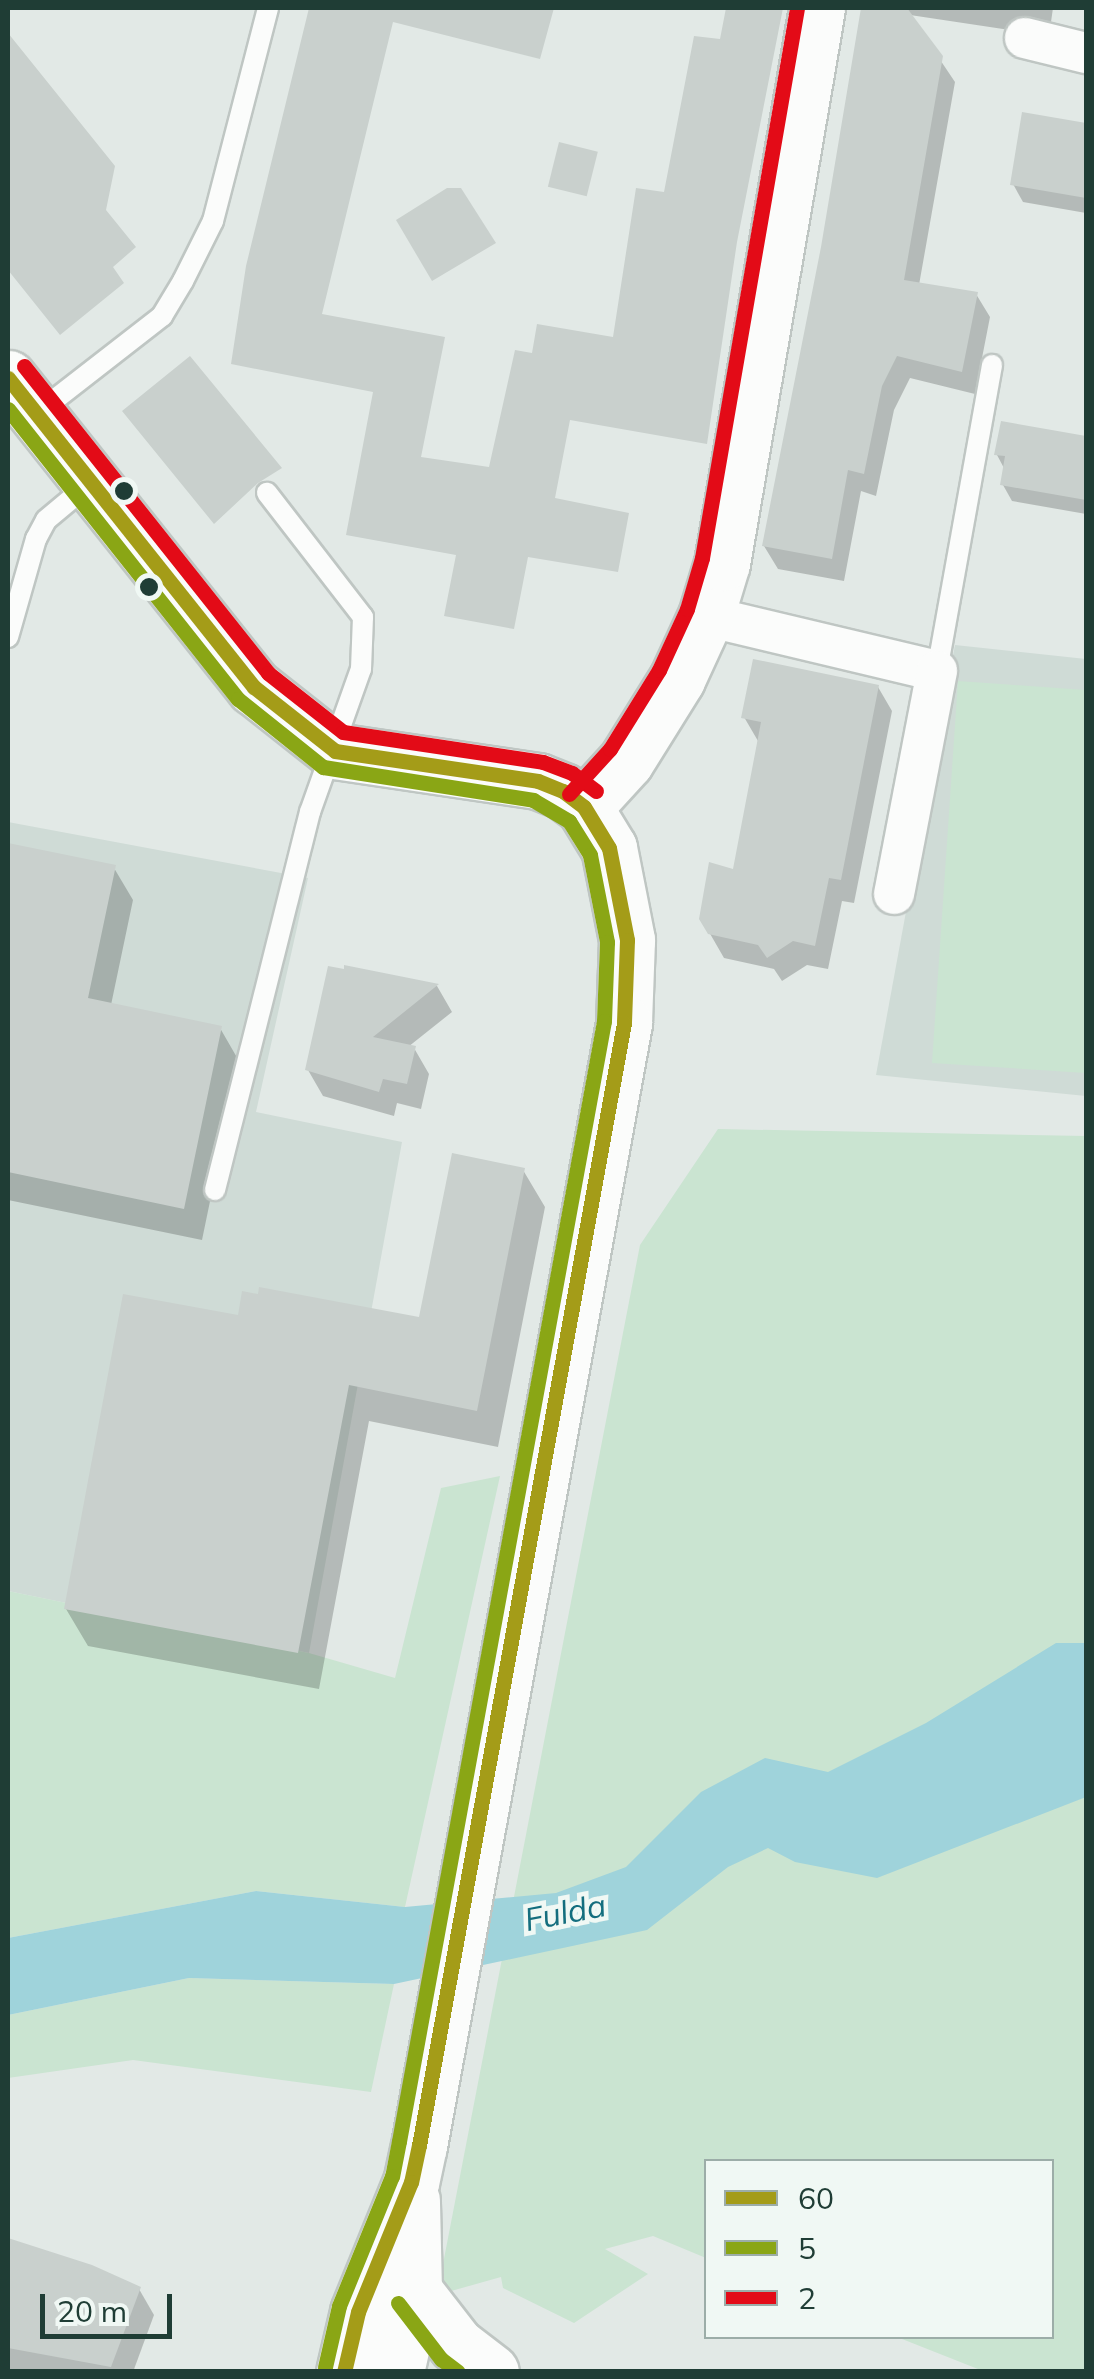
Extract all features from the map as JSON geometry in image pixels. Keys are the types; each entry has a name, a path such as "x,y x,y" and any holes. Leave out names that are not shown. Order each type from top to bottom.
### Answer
{"main road":[{"path":"584,807 642,738 677,679 706,616 730,519 817,8"},
{"path":"22,396 254,686 335,751 538,781 563,791 584,807 608,848 627,940 628,982 415,2163 414,2290 396,2372"},
{"path":"344,2372 358,2312 415,2163"},
{"path":"414,2290 456,2345 491,2372"}],"street":[{"path":"1026,38 1086,53"},
{"path":"706,616 937,671 894,894"}],"lane":[{"path":"22,396 162,316 213,221 268,8"},
{"path":"937,671 992,364"},
{"path":"8,636 36,538 46,520 90,484"},
{"path":"216,1190 310,812 335,751 361,669 363,617 267,493"}],"shaded area":[{"path":"955,645 1086,659 1086,1096 876,1075"},
{"path":"8,822 308,878 256,1112 402,1142 309,1653 8,1591"}],"green space":[{"path":"958,681 1086,690 1086,1073 932,1063"},
{"path":"718,1129 1086,1136 1086,2371 983,2371 902,2339 1054,2339 1054,2159 704,2159 704,2257 653,2236 605,2249 648,2274 574,2323 503,2288 501,2277 437,2295 640,1245"},
{"path":"500,1476 405,1907 256,1891 8,1938 8,1591 309,1653 395,1678 441,1488"},
{"path":"189,1978 394,1984 371,2092 133,2060 8,2078 8,2015"}],"water":[{"name":"Fulda","path":"1056,1643 1086,1643 1086,1797 877,1878 795,1862 768,1848 728,1867 647,1930 394,1984 189,1978 8,2015 8,1938 256,1891 405,1907 556,1893 626,1867 701,1792 765,1758 828,1772 926,1723"}],"building":[{"path":"309,8 554,8 540,59 393,22 322,314 445,337 421,457 489,467 515,350 532,353 537,324 613,337 636,188 664,192 694,36 720,39 726,8 783,8 737,242 707,444 570,420 555,498 629,513 618,572 528,557 514,629 444,616 456,555 346,535 373,392 231,364 246,266"},
{"path":"861,8 907,8 943,56 904,280 978,292 962,372 897,356 882,386 864,474 848,470 832,559 762,546 821,247"},
{"path":"8,33 115,166 106,210 136,247 113,267 124,283 60,335 8,270"},
{"path":"1022,112 1086,123 1086,198 1010,185"},
{"path":"559,142 598,152 587,196 548,187"},
{"path":"447,188 461,188 496,243 432,281 396,220"},
{"path":"190,356 282,468 258,483 214,524 122,411"},
{"path":"1001,421 1086,436 1086,500 1000,485 1005,456 994,455"},
{"path":"753,659 879,685 841,880 829,878 815,946 793,941 767,958 758,945 708,934 699,919 709,862 733,869 761,722 741,718"},
{"path":"8,843 116,865 88,998 222,1026 184,1209 8,1172"},
{"path":"344,965 439,984 373,1037 416,1046 407,1084 383,1079 379,1092 305,1070 328,966 344,969"},
{"path":"452,1153 525,1168 477,1411 349,1385 298,1653 64,1609 123,1294 238,1315 242,1291 258,1294 259,1287 419,1317"},
{"path":"8,2238 92,2265 141,2287 111,2367 8,2348"}],"transit line":[{"name":"2","path":"569,794 610,749 659,670 687,609 702,558 797,8"},
{"name":"2","path":"24,366 268,673 343,732 543,762 572,773 596,791"},
{"name":"60","path":"8,378 254,687 335,751 538,781 563,791 584,807 609,848 627,940 624,1023 419,2145 411,2182 358,2312 344,2372"},
{"name":"5","path":"8,409 238,699 323,767 533,800 569,821 590,855 607,942 604,1021 399,2141 392,2176 339,2306 325,2367"},
{"name":"5","path":"398,2303 441,2359 458,2372"}]}
